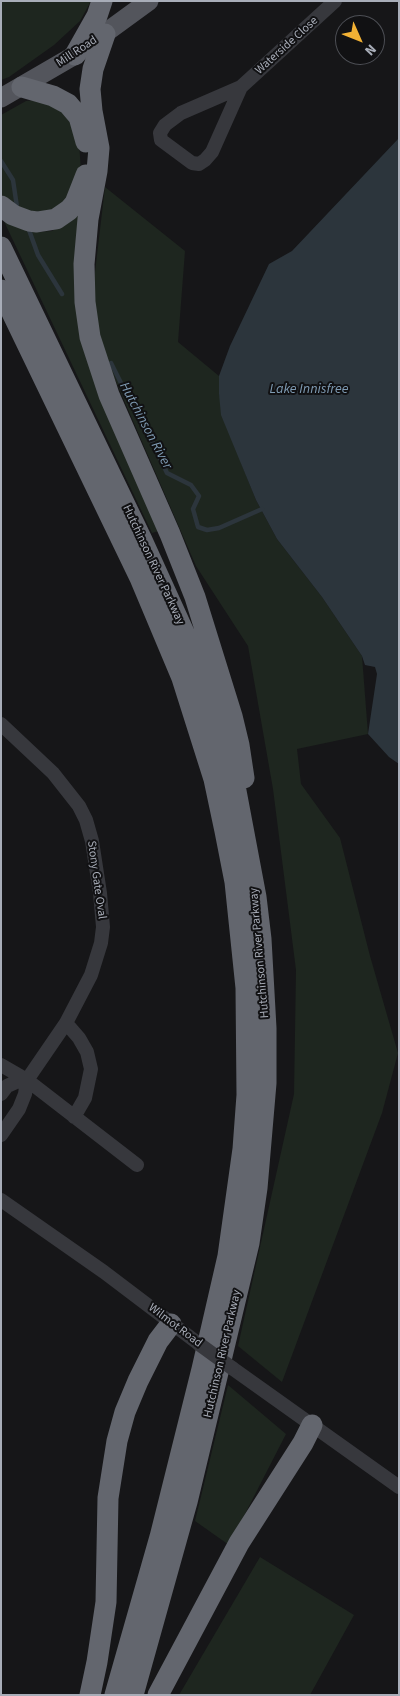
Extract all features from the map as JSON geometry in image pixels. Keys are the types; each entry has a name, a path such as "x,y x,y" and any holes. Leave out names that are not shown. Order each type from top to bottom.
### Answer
{"highway":[{"path":"75,55 97,16 102,1"},
{"path":"105,34 93,69 90,89 99,148 88,220 84,264 85,302 90,337 109,395 170,534 195,598 223,684 239,745 246,789 256,897"},
{"path":"1,206 13,215 29,221 37,222 56,219 75,203 86,172 88,160 86,142 79,117 73,110 61,100 44,93 10,93"},
{"name":"Hutchinson River Parkway","path":"1,247 142,540 187,639 208,697 233,782 256,897 264,974 266,1083 257,1188 249,1242 190,1492 133,1695"},
{"name":"Hutchinson River Parkway","path":"1,290 140,578 182,678 214,779 226,831 235,882 246,988 247,1096 243,1149 228,1256 160,1537 114,1695"},
{"path":"90,1695 106,1602 108,1498 117,1441 125,1412 138,1381 158,1341 172,1324"},
{"path":"158,1695 239,1543 303,1443 312,1425"}],"main road":[{"name":"Mill Road","path":"10,93 75,55 149,1"}],"street":[{"name":"Waterside Close","path":"242,87 212,152 199,164 192,163 161,140 160,133 165,125 181,112 242,87 332,2"},
{"name":"Stony Gate Oval","path":"1,724 66,787 79,806 86,820 92,841 103,927 101,943 91,975 66,1023 27,1080 25,1094 19,1109 1,1134"},
{"path":"66,1023 80,1038 87,1052 91,1069 85,1098 74,1117"},
{"path":"1,1065 27,1080 137,1165"},
{"path":"1,1094 7,1086 27,1080"},
{"name":"Wilmot Road","path":"1,1200 104,1272 199,1344 399,1487"}],"shaded area":[{"path":"1,1 91,1 80,21 54,45 9,77 1,80"},
{"path":"44,99 70,117 79,142 81,171 61,208 28,214 9,204 1,194 1,115 26,101"},
{"path":"105,187 185,251 178,342 219,376 219,394 242,465 256,500 277,539 322,597 362,656 368,734 297,749 301,784 340,838 370,956 398,1053 382,1113 282,1382 238,1346 294,1094 296,970 273,789 248,646 196,566 97,338 93,289"},
{"path":"83,199 75,286 159,531 152,533 1,215 35,232 52,231 71,219"},
{"path":"228,1385 286,1434 229,1545 195,1521"},
{"path":"260,1557 354,1615 310,1695 179,1695"}],"water":[{"name":"Lake Innisfree","path":"399,138 399,764 389,757 368,734 377,674 375,667 365,665 362,656 322,597 277,539 256,500 221,415 219,376 230,346 269,264 292,251"}],"waterway":[{"name":"Hutchinson River","path":"1,161 13,180 17,207"},
{"name":"Hutchinson River","path":"29,230 38,255 62,294"},
{"name":"Hutchinson River","path":"111,363 135,411 148,432 167,473 191,485 199,496 193,509 198,527 207,530 219,528 262,509"}]}
